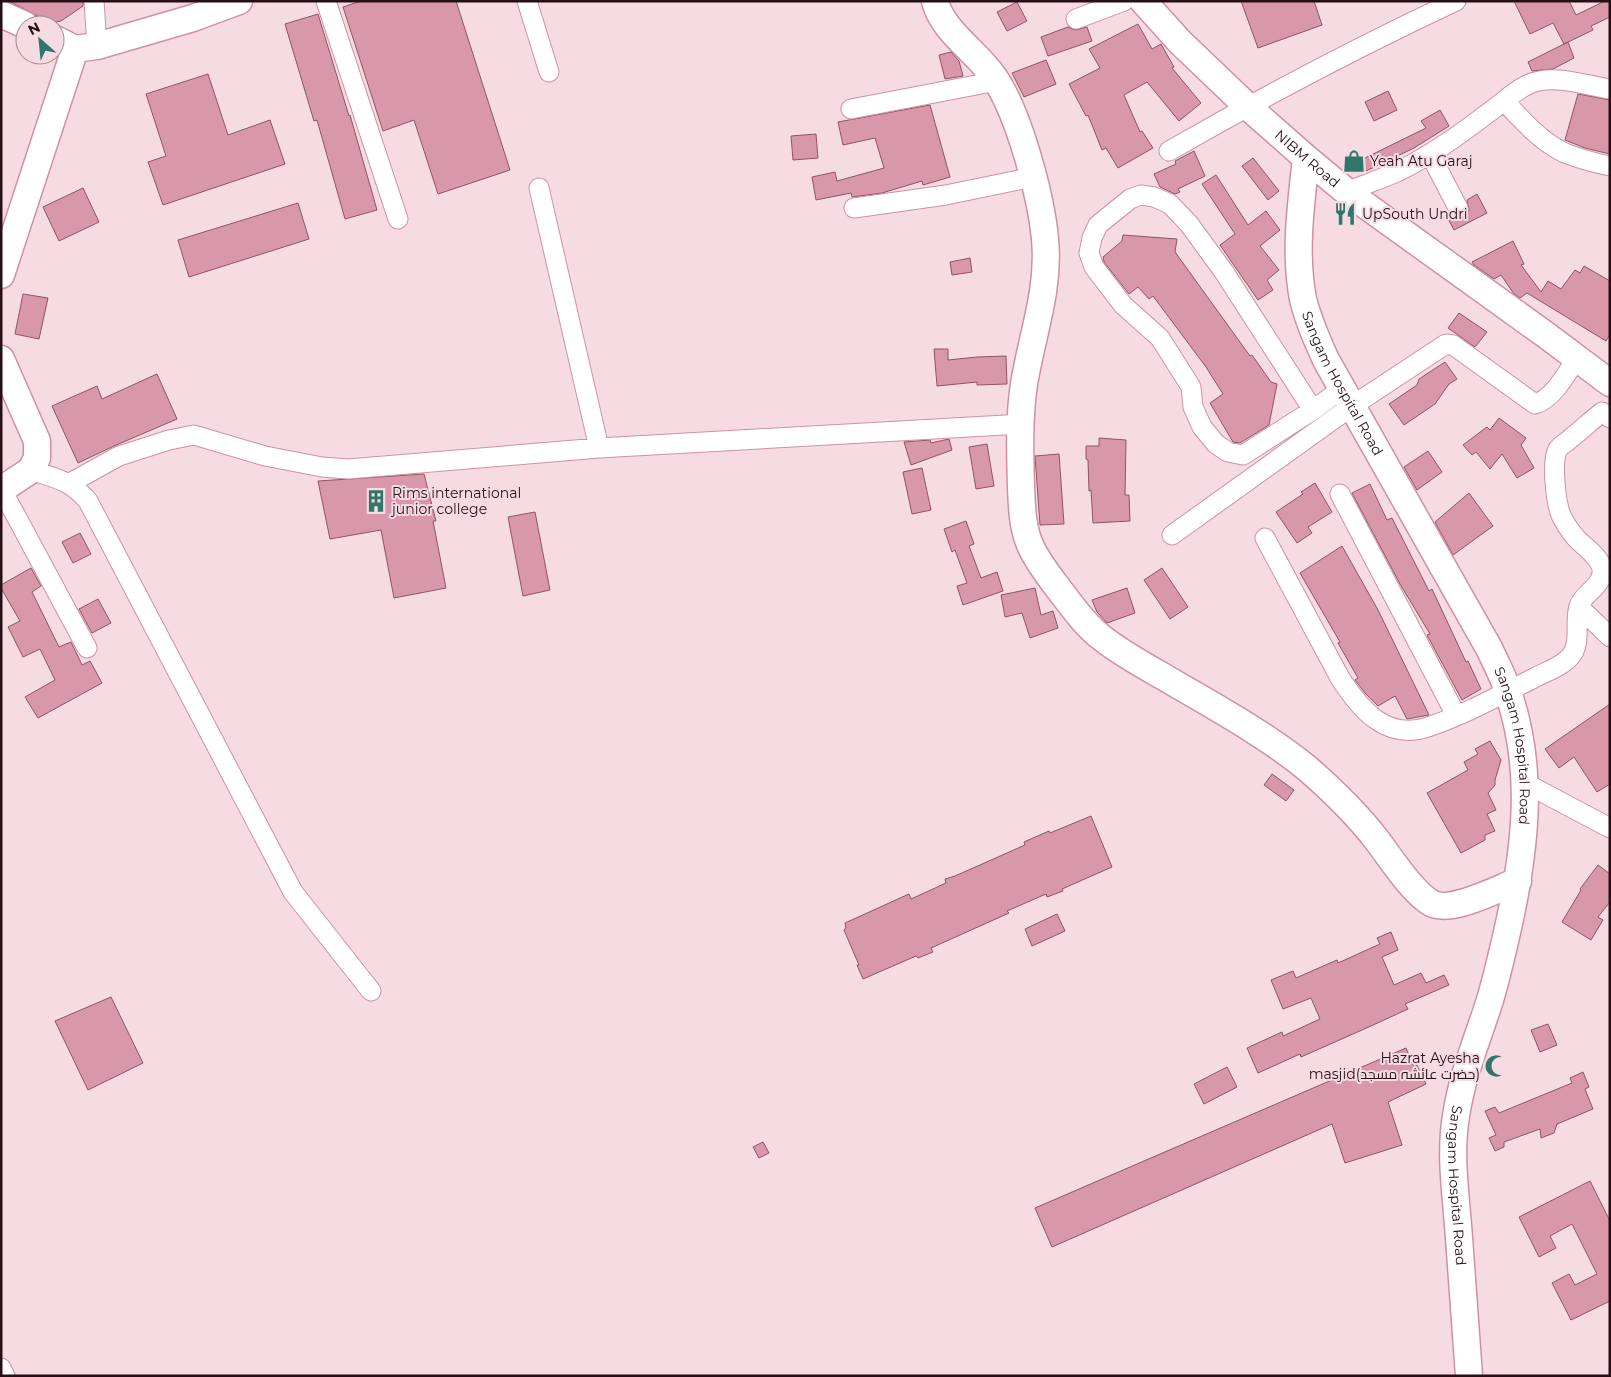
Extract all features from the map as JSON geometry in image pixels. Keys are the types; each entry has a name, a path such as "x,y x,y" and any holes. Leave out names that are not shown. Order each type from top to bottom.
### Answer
{"main road":[{"path":"1,275 73,51 193,18 239,1"},
{"path":"935,1 942,20 986,66 997,81 1020,134 1032,177 1045,239 1046,275 1044,293 1024,386 1021,424 1022,512 1031,547 1042,566 1068,602 1101,638 1252,729 1308,770 1357,816 1408,880 1431,903 1442,907 1457,905 1518,881"},
{"name":"NIBM Road","path":"1143,1 1180,42 1247,106 1346,192 1610,383"},
{"path":"1,14 15,20"},
{"name":"Sangam Hospital Road","path":"1306,158 1298,255 1304,300 1314,333 1326,360 1490,650 1508,691 1519,736 1525,783 1524,830 1518,881 1503,953 1490,1000 1460,1089 1455,1118 1456,1194 1469,1376"},
{"path":"1,359 37,441 37,458 32,470 2,490"}],"street":[{"path":"73,51 94,1"},
{"path":"326,1 398,219"},
{"path":"527,1 549,72"},
{"path":"1076,20 1124,1"},
{"path":"1170,151 1247,106 1412,21 1456,1"},
{"path":"851,109 997,81"},
{"path":"1346,192 1396,172 1430,154 1527,85 1542,81 1563,81 1610,88"},
{"path":"1504,101 1522,120 1550,144 1581,159 1610,166"},
{"path":"1430,154 1458,208"},
{"path":"854,208 946,195 1032,177"},
{"path":"539,188 600,448"},
{"path":"1313,410 1224,272 1189,224 1170,204 1154,197 1141,195 1130,199 1098,225 1092,238 1089,253 1094,267 1124,305 1160,338 1191,387 1193,407 1202,427 1216,444 1228,452 1244,455 1313,410 1347,397 1446,344 1453,345 1535,404 1541,402 1554,391 1577,358"},
{"path":"1172,536 1347,397"},
{"path":"1265,538 1340,678 1353,698 1368,715 1386,726 1403,731 1420,730 1456,716 1508,691 1556,667 1571,657 1576,645 1579,607 1583,598 1602,578 1606,568 1568,528 1561,514 1558,502 1555,463 1558,448 1602,412 1610,418"},
{"path":"70,483 119,456 169,440 194,436 265,456 322,467 348,469 600,448 1021,424"},
{"path":"32,470 70,483 88,501 293,892 371,991"},
{"path":"2,490 87,648"},
{"path":"1340,494 1456,716"},
{"path":"1579,607 1605,624"},
{"path":"1525,783 1610,828"},
{"path":"1,1368 5,1376"}],"building":[{"path":"9,1 83,1 83,6 65,18 65,15 36,15"},
{"path":"361,1 456,1 510,170 438,194 414,120 383,131 343,7"},
{"path":"1241,1 1314,1 1322,25 1258,48"},
{"path":"1514,1 1569,1 1576,15 1605,1 1610,1 1610,17 1591,26 1593,30 1564,44 1553,23 1530,34"},
{"path":"1017,2 1027,21 1007,31 997,12"},
{"path":"318,14 350,115 377,210 345,219 317,120 314,121 285,24"},
{"path":"1138,24 1152,49 1161,44 1174,67 1172,68 1201,103 1179,121 1147,82 1124,95 1140,132 1142,131 1153,148 1118,168 1106,148 1102,150 1088,115 1086,116 1069,84 1100,68 1089,49"},
{"path":"1068,27 1075,30 1087,27 1092,41 1048,56 1041,37"},
{"path":"1568,42 1574,58 1553,69 1532,71 1528,62"},
{"path":"951,52 959,61 963,76 945,79 939,55"},
{"path":"1046,60 1056,84 1024,97 1012,73"},
{"path":"208,74 228,135 270,120 285,164 163,205 148,162 166,156 146,94"},
{"path":"1388,91 1397,110 1374,121 1365,102"},
{"path":"1578,94 1610,100 1610,154 1585,148 1565,140"},
{"path":"930,105 950,177 923,185 922,181 882,193 852,197 851,193 816,200 812,177 835,172 837,181 884,168 875,138 843,145 838,122"},
{"path":"1440,110 1449,126 1414,148 1366,171 1361,160 1426,128 1421,121"},
{"path":"816,134 818,158 793,160 791,136"},
{"path":"1194,151 1205,176 1178,189 1180,192 1175,194 1160,187 1154,174 1176,164 1175,161"},
{"path":"1253,158 1279,191 1268,200 1242,166"},
{"path":"1216,175 1248,225 1266,211 1280,230 1260,246 1279,270 1267,280 1273,290 1258,300 1220,245 1235,234 1202,184"},
{"path":"83,188 99,222 59,241 43,207"},
{"path":"1477,194 1487,213 1454,230 1444,211 1446,210 1452,218 1464,218 1469,209 1467,200"},
{"path":"298,203 309,239 189,277 178,240"},
{"path":"1123,235 1177,239 1175,252 1250,356 1252,355 1271,382 1277,384 1269,425 1240,443 1233,442 1210,403 1223,394 1206,367 1153,296 1149,299 1138,287 1129,294 1104,262 1103,257 1122,241"},
{"path":"1513,241 1524,264 1521,265 1541,292 1548,281 1561,289 1575,270 1580,273 1584,266 1610,281 1610,334 1606,341 1527,293 1520,298 1514,294 1501,275 1494,279 1472,262"},
{"path":"970,258 972,272 952,275 950,262"},
{"path":"23,294 48,298 39,339 15,334"},
{"path":"1459,313 1487,332 1475,347 1448,328"},
{"path":"934,349 948,349 948,360 1006,356 1007,384 977,385 977,382 937,386"},
{"path":"1445,362 1457,379 1449,384 1435,404 1404,425 1389,404 1417,385 1419,379"},
{"path":"157,374 177,419 78,463 52,406 97,386 102,399"},
{"path":"1499,418 1526,438 1521,445 1534,468 1517,478 1502,454 1490,469 1476,452 1472,455 1463,445 1487,427 1490,430"},
{"path":"1099,438 1126,440 1125,495 1129,495 1130,521 1093,523 1086,446 1099,446"},
{"path":"949,439 952,450 911,465 904,442 930,440 931,443"},
{"path":"987,444 994,486 976,489 969,447"},
{"path":"1428,451 1442,472 1417,490 1404,467"},
{"path":"1059,454 1064,524 1040,525 1035,456"},
{"path":"922,468 931,510 912,514 903,472"},
{"name":"Rims international junior college","path":"424,474 436,521 433,521 446,588 394,598 381,530 330,539 318,481"},
{"path":"1315,483 1332,512 1308,527 1312,533 1297,543 1276,512 1303,494 1301,492"},
{"path":"1370,484 1387,520 1392,518 1429,591 1432,589 1466,662 1468,661 1481,689 1462,700 1427,635 1430,634 1400,584 1352,493"},
{"path":"1469,493 1493,526 1453,555 1435,522"},
{"path":"535,512 550,590 523,596 508,517"},
{"path":"966,521 974,544 969,546 981,578 997,572 1003,591 963,605 957,586 967,583 955,550 952,552 944,529"},
{"path":"80,533 91,554 73,563 62,542"},
{"path":"1342,546 1378,610 1429,715 1407,719 1395,696 1378,706 1355,680 1358,678 1338,643 1340,642 1300,573"},
{"path":"31,568 41,586 32,592 59,647 71,642 82,665 90,661 102,683 38,718 25,697 55,680 40,649 23,657 8,627 20,621 1,588 1,585"},
{"path":"1162,568 1188,607 1170,619 1144,580"},
{"path":"1035,588 1041,615 1053,611 1058,628 1030,638 1022,613 1005,617 1001,595"},
{"path":"1127,588 1135,613 1107,623 1097,612 1092,600"},
{"path":"98,599 111,623 92,633 79,609"},
{"path":"1610,704 1610,784 1597,792 1574,757 1559,768 1545,749"},
{"path":"1490,741 1501,760 1495,785 1488,793 1496,810 1487,814 1495,831 1485,835 1485,840 1461,853 1427,793 1468,770 1464,762 1478,754 1475,749"},
{"path":"1272,774 1294,790 1286,801 1264,785"},
{"path":"1091,816 1112,867 1062,889 1063,891 1047,897 1046,894 1007,911 1009,913 931,948 933,952 918,958 916,956 863,979 844,930 846,928 845,923 909,894 911,899 946,883 945,879 1025,845 1024,842"},
{"path":"1598,865 1610,874 1610,902 1598,917 1603,920 1591,940 1562,922 1580,889"},
{"path":"1057,914 1065,931 1032,946 1025,929"},
{"path":"1391,932 1398,950 1382,957 1394,985 1421,973 1426,983 1444,975 1449,985 1405,1004 1408,1009 1301,1057 1300,1054 1258,1073 1247,1048 1282,1032 1283,1036 1320,1019 1311,998 1283,1009 1271,980 1293,971 1296,978 1337,960 1338,963 1380,944 1377,938"},
{"path":"111,997 143,1063 88,1090 55,1021"},
{"path":"1548,1024 1557,1045 1540,1052 1531,1030"},
{"path":"1406,1048 1414,1067 1417,1065 1426,1084 1388,1102 1402,1145 1345,1163 1332,1124 1052,1247 1035,1208"},
{"path":"1227,1067 1237,1087 1204,1104 1194,1084"},
{"path":"1583,1072 1589,1087 1585,1089 1593,1109 1557,1124 1554,1133 1541,1138 1540,1129 1504,1142 1504,1147 1495,1151 1489,1138 1496,1135 1485,1111 1495,1107 1499,1113 1572,1083 1570,1078"},
{"path":"763,1142 769,1153 759,1158 753,1147"},
{"path":"1590,1181 1610,1221 1610,1301 1571,1320 1552,1283 1569,1274 1575,1285 1597,1274 1572,1224 1550,1236 1556,1248 1539,1257 1519,1217"}],"place":[{"name":"Yeah Atu Garaj","path":"1354,161"},
{"name":"UpSouth Undri","path":"1345,214"},
{"name":"Rims international junior college","path":"376,501"},
{"name":"Hazrat Ayesha masjid(حضرت عائشہ مسجد)","path":"1496,1066"}]}
